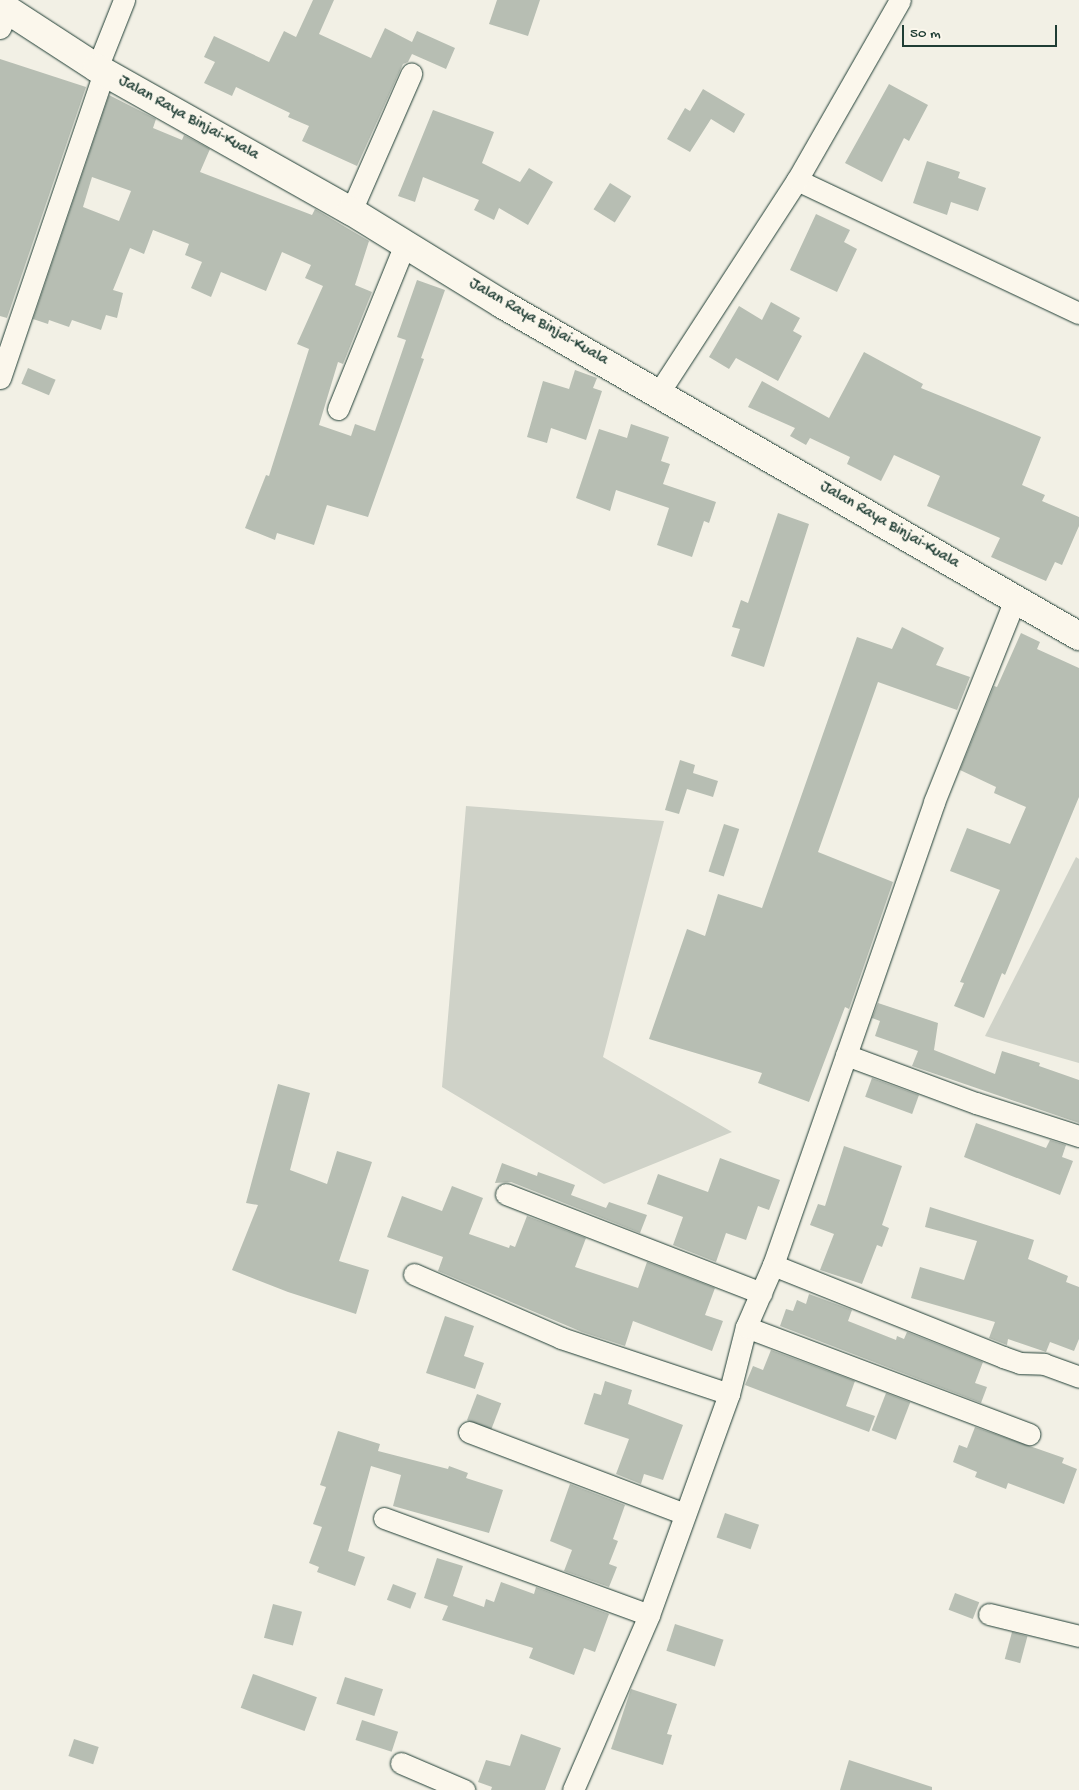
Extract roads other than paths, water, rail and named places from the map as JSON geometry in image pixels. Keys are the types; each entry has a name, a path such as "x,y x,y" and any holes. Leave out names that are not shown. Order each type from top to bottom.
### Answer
{"main road":[{"name":"Jalan Raya Binjai-Kuala","path":"3,15 351,211 502,304 1079,636"}],"street":[{"path":"0,378 124,0"},
{"path":"658,394 797,180 900,0"},
{"path":"351,211 411,74"},
{"path":"797,180 1079,314"},
{"path":"338,409 405,244"},
{"path":"573,1790 649,1615 729,1394 746,1327 773,1265 934,802 1016,599"},
{"path":"846,1056 976,1103 1079,1136"},
{"path":"506,1194 761,1293"},
{"path":"773,1265 1002,1357 1020,1363 1044,1364 1079,1377"},
{"path":"414,1274 561,1338 729,1394"},
{"path":"746,1327 1029,1434"},
{"path":"469,1432 685,1514"},
{"path":"384,1518 649,1615"},
{"path":"989,1614 1079,1636"},
{"path":"401,1762 464,1790"}]}
